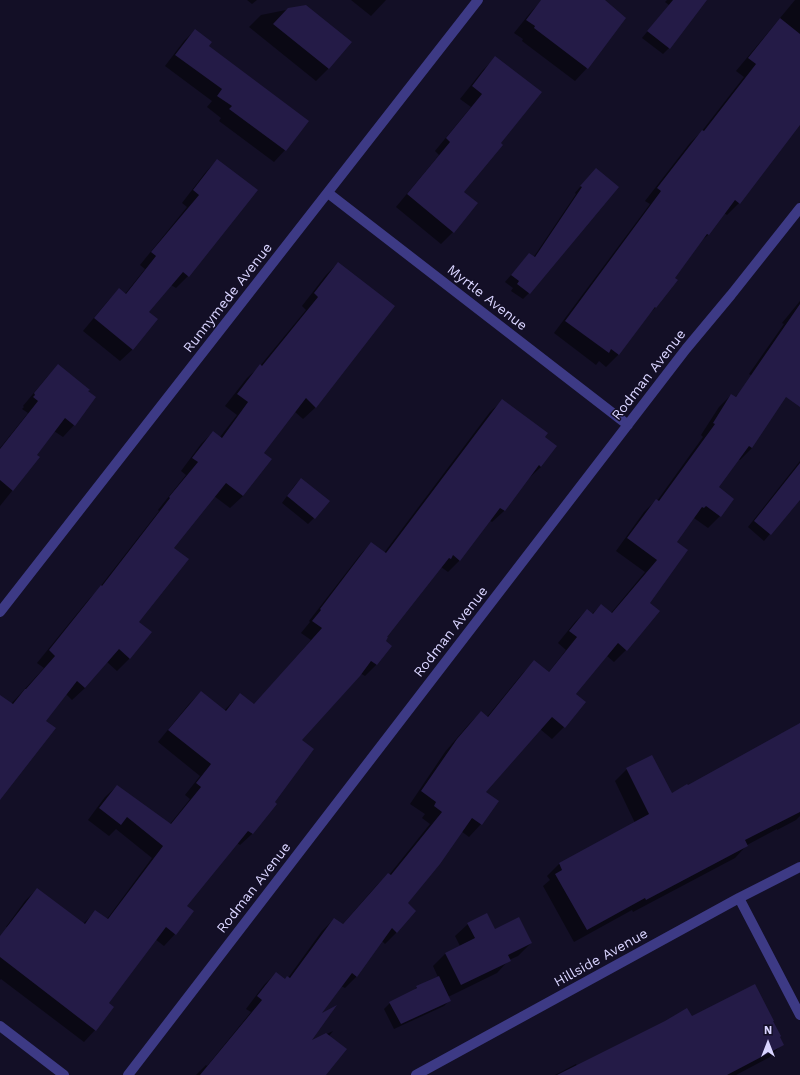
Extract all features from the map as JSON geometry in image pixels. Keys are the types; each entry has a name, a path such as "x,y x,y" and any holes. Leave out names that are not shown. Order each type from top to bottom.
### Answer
{"street":[{"name":"Runnymede Avenue","path":"0,612 478,0"},
{"name":"Myrtle Avenue","path":"328,193 628,425"},
{"name":"Rodman Avenue","path":"128,1075 686,349 800,208"},
{"name":"Hillside Avenue","path":"416,1075 739,898 800,867"},
{"path":"739,898 800,1015"},
{"path":"0,1026 64,1075"}],"building":[{"path":"541,0 605,0 626,18 588,69 534,28 535,26 526,20"},
{"path":"673,0 707,0 670,49 647,31"},
{"path":"306,5 352,42 329,69 273,24 288,8"},
{"path":"780,18 800,34 800,125 740,204 735,200 709,235 707,234 675,278 678,280 656,308 655,307 619,355 611,349 609,353 565,321 661,191 657,188 756,64 748,58"},
{"path":"195,29 212,42 209,46 309,121 286,151 229,109 232,106 217,96 222,89 175,55"},
{"path":"495,56 542,92 501,143 503,145 464,192 478,203 454,233 407,194 450,142 446,138 482,94 472,86"},
{"path":"217,159 258,190 189,277 183,272 149,312 158,319 133,350 94,318 119,288 126,294 156,256 151,252 199,195 193,190"},
{"path":"596,168 619,187 530,294 517,284 519,281 511,275 529,253 535,257 582,187 580,186"},
{"path":"338,262 395,306 316,408 306,398 264,453 272,459 243,496 226,483 174,548 189,559 139,622 152,632 130,659 119,649 85,688 77,681 46,721 56,728 0,800 0,695 13,704 55,656 49,650 101,585 102,586 170,498 169,497 198,462 192,458 213,431 222,438 248,402 237,394 260,364 262,366 318,297 314,293"},
{"path":"800,304 800,407 786,397 752,448 749,446 719,487 734,499 721,517 706,506 704,508 702,507 677,542 688,550 650,603 660,611 627,651 618,643 576,694 586,702 565,728 552,717 486,792 499,801 482,825 472,818 440,864 408,903 416,911 397,933 392,928 357,977 352,973 322,1013 337,1005 312,1040 326,1033 347,1049 326,1075 200,1075 262,1000 257,996 276,972 285,979 287,976 290,978 334,918 343,924 388,873 391,875 442,812 434,806 436,802 421,791 457,739 481,711 488,717 534,660 549,672 577,637 569,631 587,609 593,614 601,604 612,613 657,560 627,538 656,499 659,501 715,424 713,423 731,394 736,397"},
{"path":"58,364 90,390 88,391 96,397 75,426 65,418 37,455 40,457 13,491 0,480 0,449 38,401 33,397 35,395 34,393"},
{"path":"502,399 548,433 545,437 557,446 541,467 539,465 505,511 500,508 460,561 453,555 451,559 449,558 387,637 386,641 392,646 377,665 371,661 360,676 302,740 314,749 275,802 277,804 253,834 248,831 187,906 194,911 176,935 166,927 109,1003 114,1007 96,1031 0,957 0,936 37,888 85,924 95,910 108,919 163,846 127,817 121,825 99,808 117,785 171,824 201,787 196,783 211,764 168,730 201,691 226,711 240,693 254,704 322,628 312,621 371,542 386,553"},
{"path":"800,463 800,500 771,535 754,521"},
{"path":"301,478 330,501 315,519 287,496"},
{"path":"800,723 800,812 745,840 748,846 646,900 645,898 587,930 555,874 562,870 559,863 649,814 626,768 652,755 672,793"},
{"path":"487,913 495,929 519,917 532,943 508,955 511,961 461,985 445,953 475,938 467,923"},
{"path":"439,976 451,1001 401,1024 389,1002 417,988 416,986"},
{"path":"755,984 774,1021 784,1045 727,1075 557,1075 665,1021 687,1008 692,1016"}]}
